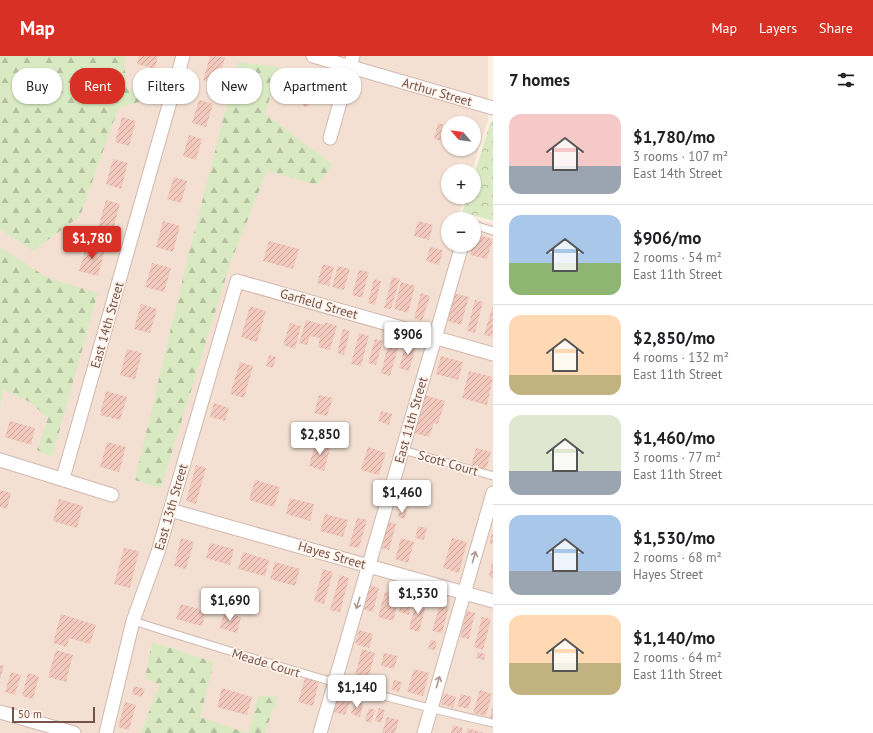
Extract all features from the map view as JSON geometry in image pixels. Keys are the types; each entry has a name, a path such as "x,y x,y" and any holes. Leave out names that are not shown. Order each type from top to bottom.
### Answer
{"street":[{"name":"East 14th Street","path":"63,478 184,56"},
{"name":"Arthur Street","path":"313,56 352,61 493,108"},
{"path":"330,138 352,61"},
{"name":"East 11th Street","path":"320,733 460,252"},
{"name":"Garfield Street","path":"237,281 493,354"},
{"name":"East 13th Street","path":"106,733 133,621 158,552 237,281"},
{"path":"0,460 63,478 112,495"},
{"path":"424,733 493,493"},
{"name":"Hayes Street","path":"170,510 493,601"},
{"path":"0,712 74,733"}],"lane":[{"path":"481,227 493,230"},
{"name":"Scott Court","path":"403,450 493,476"},
{"name":"Meade Court","path":"133,621 334,684 430,710 493,724"}],"shaded area":[{"path":"0,56 488,56 488,120 481,142 481,116 441,116 441,156 477,156 474,164 441,164 441,204 462,204 460,212 441,212 441,252 481,252 481,221 493,224 493,733 0,733"}],"green space":[{"path":"0,56 126,56 124,68 70,68 70,104 125,104 125,71 128,90 133,88 133,104 118,109 80,216 33,251 0,229"},
{"path":"238,62 279,67 270,68 270,97 265,114 333,165 317,185 267,171 230,264 161,488 135,480 188,256 227,104 262,104 262,68 236,68"},
{"path":"491,121 493,121 493,221 481,218 481,212 462,212 465,204 481,204 481,164 477,164"},
{"path":"0,247 48,278 98,293 52,457 37,450 48,418 30,402 3,390 0,410"},
{"path":"152,642 214,662 200,717 247,733 141,733 159,685 145,678"},
{"path":"259,695 277,697 265,733 248,733"}],"building":[{"path":"139,56 158,56 155,68 137,64"},
{"path":"210,56 225,57 222,68 207,68 207,81 203,80"},
{"path":"199,100 207,102 207,104 213,104 206,127 192,123"},
{"path":"302,104 310,104 306,108"},
{"path":"122,117 136,121 129,146 115,142"},
{"path":"438,123 441,124 441,141 434,139"},
{"path":"189,135 202,139 196,160 183,156"},
{"path":"113,159 128,163 121,189 106,184"},
{"path":"174,177 187,181 181,203 167,199"},
{"path":"106,200 120,204 112,233 98,229"},
{"path":"163,221 180,226 173,252 156,247"},
{"path":"418,221 433,225 429,240 414,236"},
{"path":"481,236 493,239 487,259 470,255 471,252 481,252"},
{"path":"269,241 299,249 293,269 263,261"},
{"path":"87,244 105,249 98,276 79,271"},
{"path":"430,247 441,250 441,252 442,252 439,265 426,261"},
{"path":"152,263 171,268 164,292 145,287"},
{"path":"323,264 334,267 329,286 317,283"},
{"path":"338,266 350,269 344,290 332,287"},
{"path":"359,270 369,272 362,298 352,295"},
{"path":"392,277 400,279 391,309 384,308"},
{"path":"374,279 381,281 375,305 368,303"},
{"path":"401,282 415,286 408,313 394,309"},
{"path":"421,293 430,296 422,321 414,318"},
{"path":"453,293 469,297 461,325 446,320"},
{"path":"475,300 483,302 475,333 467,331"},
{"path":"141,304 157,309 150,333 134,329"},
{"path":"493,305 493,333 492,337 484,335"},
{"path":"250,306 266,311 257,342 241,337"},
{"path":"306,320 324,325 325,322 337,326 330,350 318,347 320,338 310,336 307,345 299,343"},
{"path":"290,323 301,326 295,349 283,345"},
{"path":"343,329 350,331 344,355 337,353"},
{"path":"359,333 369,336 361,366 351,364"},
{"path":"375,339 383,341 376,365 368,363"},
{"path":"407,340 417,343 409,371 399,368"},
{"path":"389,342 399,345 390,376 381,373"},
{"path":"127,349 142,353 135,379 120,375"},
{"path":"269,355 276,357 273,368 266,366"},
{"path":"441,356 463,362 458,380 436,374"},
{"path":"240,362 253,366 244,398 230,394"},
{"path":"469,371 493,377 487,405 462,398"},
{"path":"106,391 127,397 120,420 100,415"},
{"path":"319,395 333,398 327,416 314,413"},
{"path":"424,395 445,401 438,424 434,423 429,437 414,433"},
{"path":"214,403 229,408 225,421 210,417"},
{"path":"381,411 392,414 389,425 378,421"},
{"path":"10,421 35,428 31,445 5,437"},
{"path":"316,441 331,445 324,471 309,466"},
{"path":"107,442 126,447 119,472 100,467"},
{"path":"368,447 386,453 379,475 361,470"},
{"path":"476,448 491,452 486,470 471,466"},
{"path":"196,465 206,468 196,504 186,501"},
{"path":"255,480 280,487 274,507 249,500"},
{"path":"0,490 11,493 7,509 0,507"},
{"path":"290,498 314,504 310,521 286,514"},
{"path":"59,499 83,506 77,528 53,521"},
{"path":"401,508 407,510 404,519 398,517"},
{"path":"325,514 348,520 343,537 320,531"},
{"path":"357,518 367,520 359,548 349,546"},
{"path":"388,522 396,524 389,550 381,548"},
{"path":"418,526 427,528 424,540 415,538"},
{"path":"493,530 493,544 489,543"},
{"path":"181,538 194,542 186,569 174,566"},
{"path":"401,538 414,542 408,563 395,559"},
{"path":"452,538 467,542 459,573 443,568"},
{"path":"210,543 234,549 230,565 206,558"},
{"path":"124,548 139,551 130,588 114,584"},
{"path":"243,552 269,560 265,576 238,569"},
{"path":"493,561 493,578 489,577"},
{"path":"275,562 300,569 295,586 270,579"},
{"path":"323,569 333,572 324,604 314,601"},
{"path":"340,575 349,578 340,612 330,610"},
{"path":"370,585 379,588 373,612 363,609"},
{"path":"385,592 400,596 393,621 378,617"},
{"path":"403,596 413,598 409,615 399,612"},
{"path":"417,598 427,601 419,632 409,629"},
{"path":"181,604 206,611 202,626 176,619"},
{"path":"440,604 449,607 442,633 432,631"},
{"path":"467,611 475,613 469,639 460,637"},
{"path":"224,612 241,617 237,633 220,628"},
{"path":"61,614 96,625 90,644 69,638 67,647 53,643"},
{"path":"482,617 491,619 483,650 474,647"},
{"path":"359,630 373,634 369,648 355,644"},
{"path":"431,640 437,641 435,650 428,649"},
{"path":"362,649 375,653 368,679 355,675"},
{"path":"56,650 73,655 66,682 48,677"},
{"path":"478,652 485,654 484,660 476,658"},
{"path":"384,653 398,656 394,669 381,666"},
{"path":"0,665 4,666 0,679"},
{"path":"414,669 429,673 423,696 407,692"},
{"path":"11,672 21,675 15,695 5,692"},
{"path":"28,673 39,676 33,699 22,696"},
{"path":"305,678 319,682 313,706 298,702"},
{"path":"394,680 402,682 399,692 391,689"},
{"path":"134,686 145,689 142,697 132,694"},
{"path":"222,688 252,697 247,715 217,707"},
{"path":"480,690 492,694 486,716 473,713"},
{"path":"350,691 356,692 354,698 348,696"},
{"path":"444,693 456,697 453,708 441,704"},
{"path":"461,694 472,697 468,709 457,706"},
{"path":"338,698 350,702 345,715 334,712"},
{"path":"125,702 136,705 129,730 118,727"},
{"path":"355,702 363,704 360,717 351,714"},
{"path":"369,708 375,710 371,723 365,721"},
{"path":"379,708 385,710 381,723 375,721"},
{"path":"492,708 493,718 490,718"},
{"path":"387,717 399,720 395,733 382,733"},
{"path":"453,725 463,728 462,733 451,733"},
{"path":"468,728 484,733 466,733"}]}
